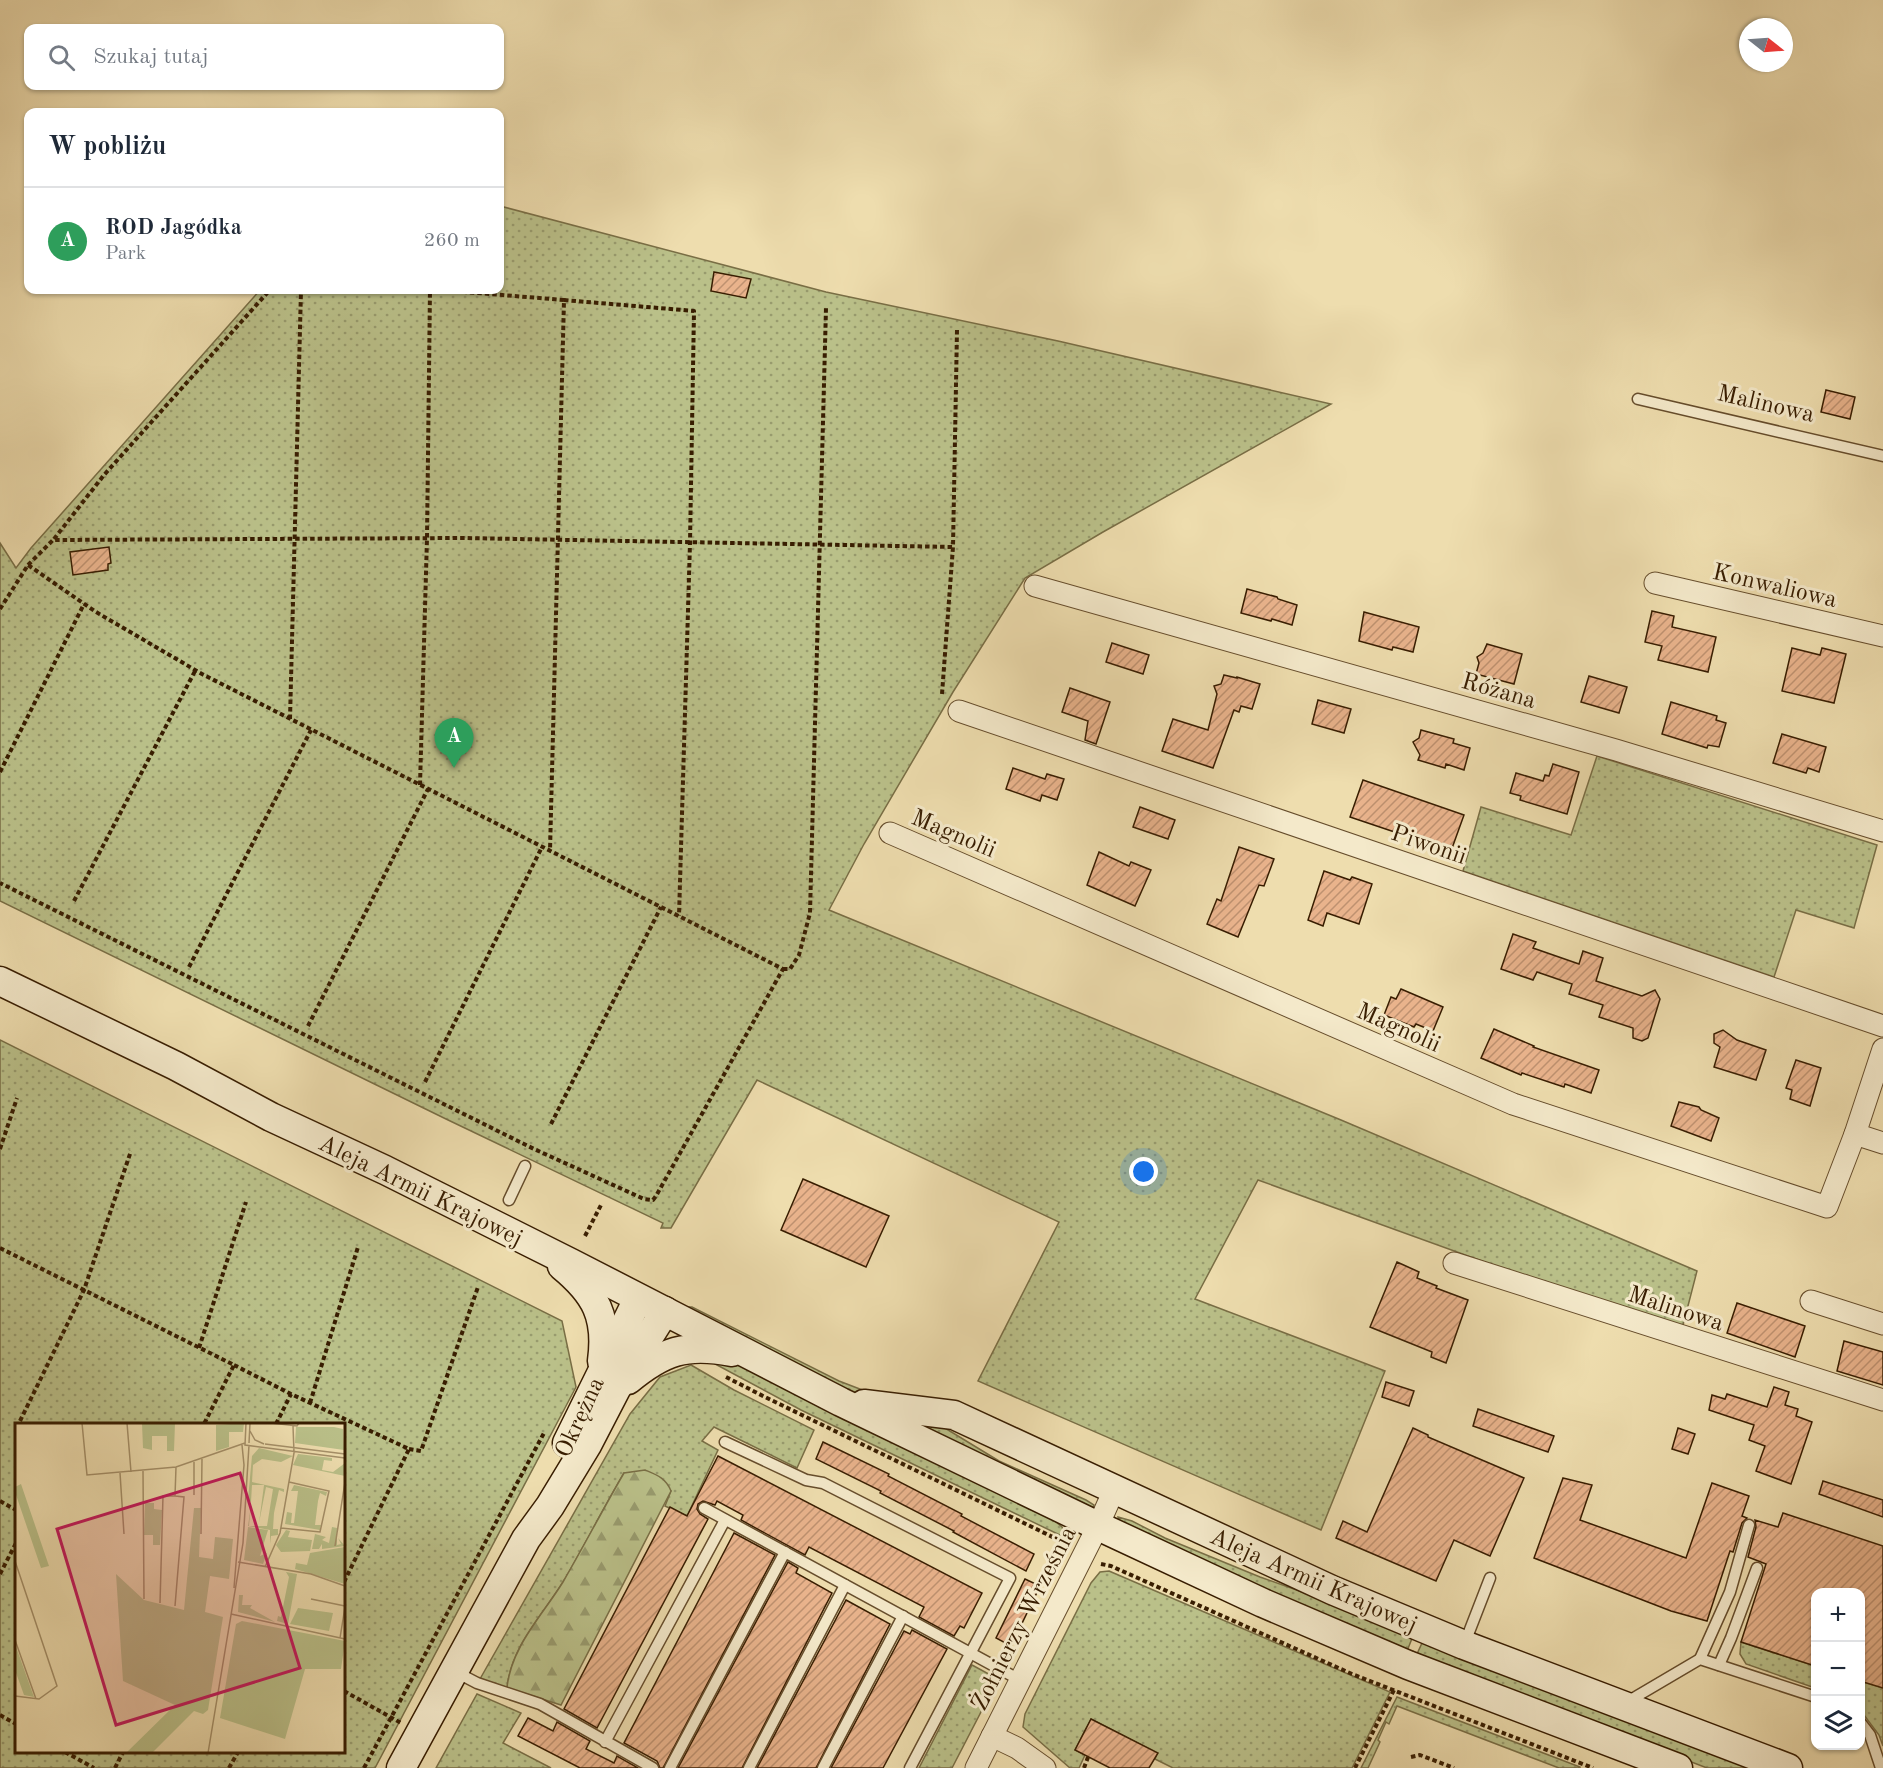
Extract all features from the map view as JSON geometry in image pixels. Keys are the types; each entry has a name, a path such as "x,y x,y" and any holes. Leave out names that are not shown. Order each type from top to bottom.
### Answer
{"street":[{"name":"Konwaliowa","path":"1655,583 1883,636"},
{"name":"Różana","path":"1035,586 1616,750 1883,831"},
{"name":"Piwonii","path":"959,711 1883,1026"},
{"name":"Magnolii","path":"890,833 1513,1104 1827,1207 1855,1134"},
{"name":"Aleja Armii Krajowej","path":"0,981 176,1066 271,1117 385,1170 534,1244 841,1402 1098,1526 1263,1603 1408,1665 1678,1768"},
{"path":"1883,1049 1855,1134 1883,1143"},
{"path":"534,1244 575,1277 599,1310 605,1335 609,1380 682,1350 714,1348 752,1355"},
{"name":"Malinowa","path":"1454,1263 1883,1400"},
{"path":"1811,1301 1883,1324"},
{"name":"Okrężna","path":"401,1768 526,1539 550,1506 587,1445 609,1380 651,1305"},
{"name":"Aleja Armii Krajowej","path":"841,1402 954,1415 1323,1586 1464,1645 1788,1768"},
{"name":"Żołnierzy Września","path":"976,1768 1114,1490"},
{"path":"992,1736 1017,1748 1045,1768"}],"lane":[{"name":"Malinowa","path":"1638,399 1883,456"},
{"path":"509,1200 525,1166"},
{"path":"725,1442 806,1480 823,1483 1010,1578 910,1768"},
{"path":"704,1508 1020,1680"},
{"path":"605,1742 725,1520"},
{"path":"1622,1705 1700,1659 1730,1592 1749,1526"},
{"path":"670,1768 785,1552"},
{"path":"1719,1665 1757,1568"},
{"path":"1464,1645 1490,1578"},
{"path":"749,1768 845,1585"},
{"path":"824,1768 903,1616"},
{"path":"1700,1659 1812,1696"},
{"path":"454,1671 477,1683 540,1704 653,1768"},
{"path":"1865,1728 1870,1735 1881,1768"}],"path":[{"path":"0,609 28,565 53,540 104,475 266,294"},
{"path":"290,719 301,294"},
{"path":"420,786 427,538 430,294"},
{"path":"490,294 694,311 679,916"},
{"path":"550,851 564,300"},
{"path":"28,565 84,604 195,671 783,969 790,969 799,955 810,913 826,308"},
{"path":"942,694 953,548 957,330"},
{"path":"53,540 427,538 953,548"},
{"path":"0,772 84,604"},
{"path":"74,901 195,671"},
{"path":"189,967 311,730"},
{"path":"308,1026 428,789"},
{"path":"425,1082 542,847"},
{"path":"0,883 534,1149 645,1199 653,1200 783,969"},
{"path":"551,1124 661,907"},
{"path":"0,1149 17,1098"},
{"path":"20,1421 84,1290 130,1151"},
{"path":"199,1348 246,1202"},
{"path":"585,1236 601,1205"},
{"path":"310,1403 358,1247"},
{"path":"0,1248 291,1394 409,1449 421,1451 478,1287"},
{"path":"205,1423 234,1365"},
{"path":"277,1423 291,1394"},
{"path":"364,1768 547,1427"},
{"path":"345,1580 409,1449"},
{"path":"0,1501 15,1509"},
{"path":"0,1574 15,1545"},
{"path":"1083,1555 1352,1674 1593,1768"},
{"path":"345,1692 420,1734"},
{"path":"0,1715 15,1723"},
{"path":"67,1753 94,1768"},
{"path":"115,1768 122,1753"},
{"path":"229,1768 237,1753"},
{"path":"1411,1757 1420,1755 1454,1768"},
{"path":"1084,1768 1088,1757"}],"green space":[{"path":"504,207 826,292 1058,341 1331,404 1025,578 953,692 864,844 829,910 1341,1120 1697,1271 1681,1333 1258,1180 1195,1299 1385,1371 1321,1530 978,1381 1059,1222 757,1080 671,1228 661,1228 663,1223 0,901 0,543 16,568 31,548 256,294 504,294"},
{"path":"1597,756 1877,845 1854,928 1796,910 1774,977 1463,871 1481,807 1571,835"},
{"path":"0,1040 562,1321 576,1387 375,1768 0,1768"},
{"path":"687,1307 692,1307 839,1381 917,1411 999,1461 1086,1500 1094,1505 1092,1510 832,1384"},
{"path":"704,1358 742,1364 1049,1516 1062,1527 1066,1538 801,1410"},
{"path":"691,1365 734,1390 814,1430 797,1468 714,1427 702,1441 718,1450 687,1516 665,1506 671,1491 624,1473 563,1582 521,1645 514,1658 507,1688 480,1679 630,1414 660,1377"},
{"path":"645,1470 664,1480 671,1491 561,1705 507,1688 514,1659 521,1645 563,1582 624,1473"},
{"path":"1118,1517 1260,1577 1330,1602 1413,1636 1407,1651 1294,1606 1119,1523"},
{"path":"1109,1571 1390,1692 1352,1768 1173,1768 1155,1759 1157,1753 1091,1719 1075,1750 1085,1755 1079,1768 1070,1768 1023,1727 1025,1714 1091,1583 1100,1572"},
{"path":"1423,1641 1756,1768 1707,1768 1416,1656"},
{"path":"1741,1642 1811,1665 1811,1687 1746,1664 1740,1654"},
{"path":"972,1665 998,1679 952,1768 919,1768"},
{"path":"1865,1683 1883,1688 1883,1746 1879,1735 1865,1716"},
{"path":"477,1694 521,1713 503,1743 551,1768 436,1768"},
{"path":"1397,1697 1580,1768 1559,1768 1397,1706 1389,1724 1386,1722 1368,1768 1361,1768"}],"building":[{"path":"714,272 751,279 746,298 711,291"},
{"path":"1826,390 1855,397 1850,419 1821,412"},
{"path":"109,547 111,563 108,564 108,570 73,575 70,552"},
{"path":"1247,589 1297,605 1292,625 1241,613"},
{"path":"1652,611 1674,616 1672,627 1716,637 1708,672 1658,660 1662,646 1645,642"},
{"path":"1364,612 1419,627 1413,652 1393,647 1392,650 1359,641"},
{"path":"1112,643 1149,655 1143,674 1106,662"},
{"path":"1487,644 1522,654 1514,684 1476,674 1479,663 1477,657 1483,653"},
{"path":"1792,648 1820,655 1822,648 1846,654 1834,703 1782,691"},
{"path":"1224,675 1260,684 1252,709 1241,706 1239,712 1234,710 1213,768 1162,751 1173,719 1208,730 1217,694 1214,686 1221,684"},
{"path":"1589,676 1627,687 1619,713 1581,702"},
{"path":"1070,688 1110,702 1096,744 1085,740 1088,721 1062,712"},
{"path":"1318,700 1351,709 1344,733 1312,724"},
{"path":"1671,702 1717,716 1716,720 1726,723 1719,747 1708,745 1707,748 1662,734"},
{"path":"1421,730 1454,739 1453,743 1470,748 1464,770 1446,764 1445,768 1418,760 1420,755 1413,742 1419,738"},
{"path":"1782,734 1826,747 1819,772 1808,768 1806,773 1773,763"},
{"path":"1553,764 1579,772 1567,814 1520,800 1521,796 1510,793 1516,773 1543,781 1545,775 1549,776"},
{"path":"1013,768 1045,779 1047,774 1064,779 1057,800 1042,795 1040,801 1006,789"},
{"path":"1363,780 1464,815 1451,851 1350,817"},
{"path":"1140,807 1175,820 1168,839 1133,827"},
{"path":"1239,847 1274,859 1264,886 1259,885 1238,937 1207,924 1217,899 1221,901"},
{"path":"1099,852 1129,866 1131,862 1151,870 1135,906 1087,885"},
{"path":"1324,871 1350,880 1352,877 1372,884 1359,924 1327,913 1323,926 1308,920"},
{"path":"1513,934 1536,942 1533,948 1579,964 1583,951 1603,958 1596,981 1642,996 1655,990 1660,999 1648,1038 1642,1041 1633,1038 1633,1028 1599,1017 1603,1005 1569,994 1572,984 1537,972 1533,980 1501,969"},
{"path":"1401,989 1443,1007 1433,1031 1416,1024 1414,1027 1384,1015 1391,997 1396,999"},
{"path":"1494,1029 1533,1047 1599,1070 1591,1093 1565,1084 1564,1087 1522,1073 1521,1075 1481,1058"},
{"path":"1723,1030 1737,1040 1766,1050 1756,1080 1714,1067 1720,1047 1714,1043 1714,1034"},
{"path":"1796,1060 1821,1068 1810,1106 1790,1099 1792,1090 1786,1088"},
{"path":"1679,1102 1699,1107 1719,1118 1711,1141 1671,1126"},
{"path":"803,1179 889,1216 866,1267 781,1230"},
{"path":"1397,1262 1419,1272 1417,1278 1468,1300 1446,1363 1431,1357 1432,1352 1370,1327"},
{"path":"1737,1303 1805,1326 1795,1357 1727,1333"},
{"path":"1844,1341 1883,1352 1883,1385 1837,1371"},
{"path":"1386,1382 1414,1391 1409,1406 1382,1397"},
{"path":"1774,1387 1789,1392 1785,1405 1798,1409 1796,1416 1812,1422 1791,1484 1756,1471 1765,1446 1749,1440 1754,1425 1709,1410 1712,1395 1725,1399 1727,1394 1767,1407"},
{"path":"1478,1409 1554,1436 1548,1452 1473,1426"},
{"path":"1413,1428 1428,1437 1524,1478 1490,1556 1454,1540 1436,1581 1336,1538 1343,1521 1367,1532"},
{"path":"1678,1428 1695,1434 1688,1454 1672,1449"},
{"path":"823,1442 889,1474 888,1476 1034,1554 1026,1571 880,1493 881,1491 816,1459"},
{"path":"718,1456 982,1593 964,1628 960,1626 954,1636 919,1617 924,1607 809,1547 805,1555 741,1520 743,1515 717,1501 715,1505 703,1501 698,1504 697,1509 708,1519 597,1728 564,1709 670,1507 687,1516"},
{"path":"1563,1478 1592,1485 1580,1520 1686,1558 1712,1483 1749,1496 1742,1516 1747,1518 1742,1523 1733,1552 1730,1551 1707,1621 1671,1611 1534,1558"},
{"path":"1823,1481 1883,1500 1883,1517 1819,1494"},
{"path":"1783,1513 1883,1546 1883,1688 1865,1683 1865,1588 1811,1588 1811,1665 1741,1642 1766,1564 1748,1557 1756,1527 1755,1520 1778,1527"},
{"path":"734,1533 775,1555 663,1768 660,1768 657,1761 624,1743"},
{"path":"788,1562 798,1568 796,1573 832,1593 742,1768 678,1768"},
{"path":"1025,1579 1040,1586 1011,1646 996,1638"},
{"path":"846,1600 890,1624 816,1768 757,1768"},
{"path":"912,1630 947,1649 883,1768 831,1768 904,1631 910,1634"},
{"path":"528,1718 553,1731 557,1722 590,1741 586,1749 614,1763 617,1756 638,1768 580,1768 518,1736"},
{"path":"1091,1719 1158,1753 1149,1768 1110,1768 1075,1750"}],"place":[{"name":"ROD Jagódka","path":"454,768"}]}
